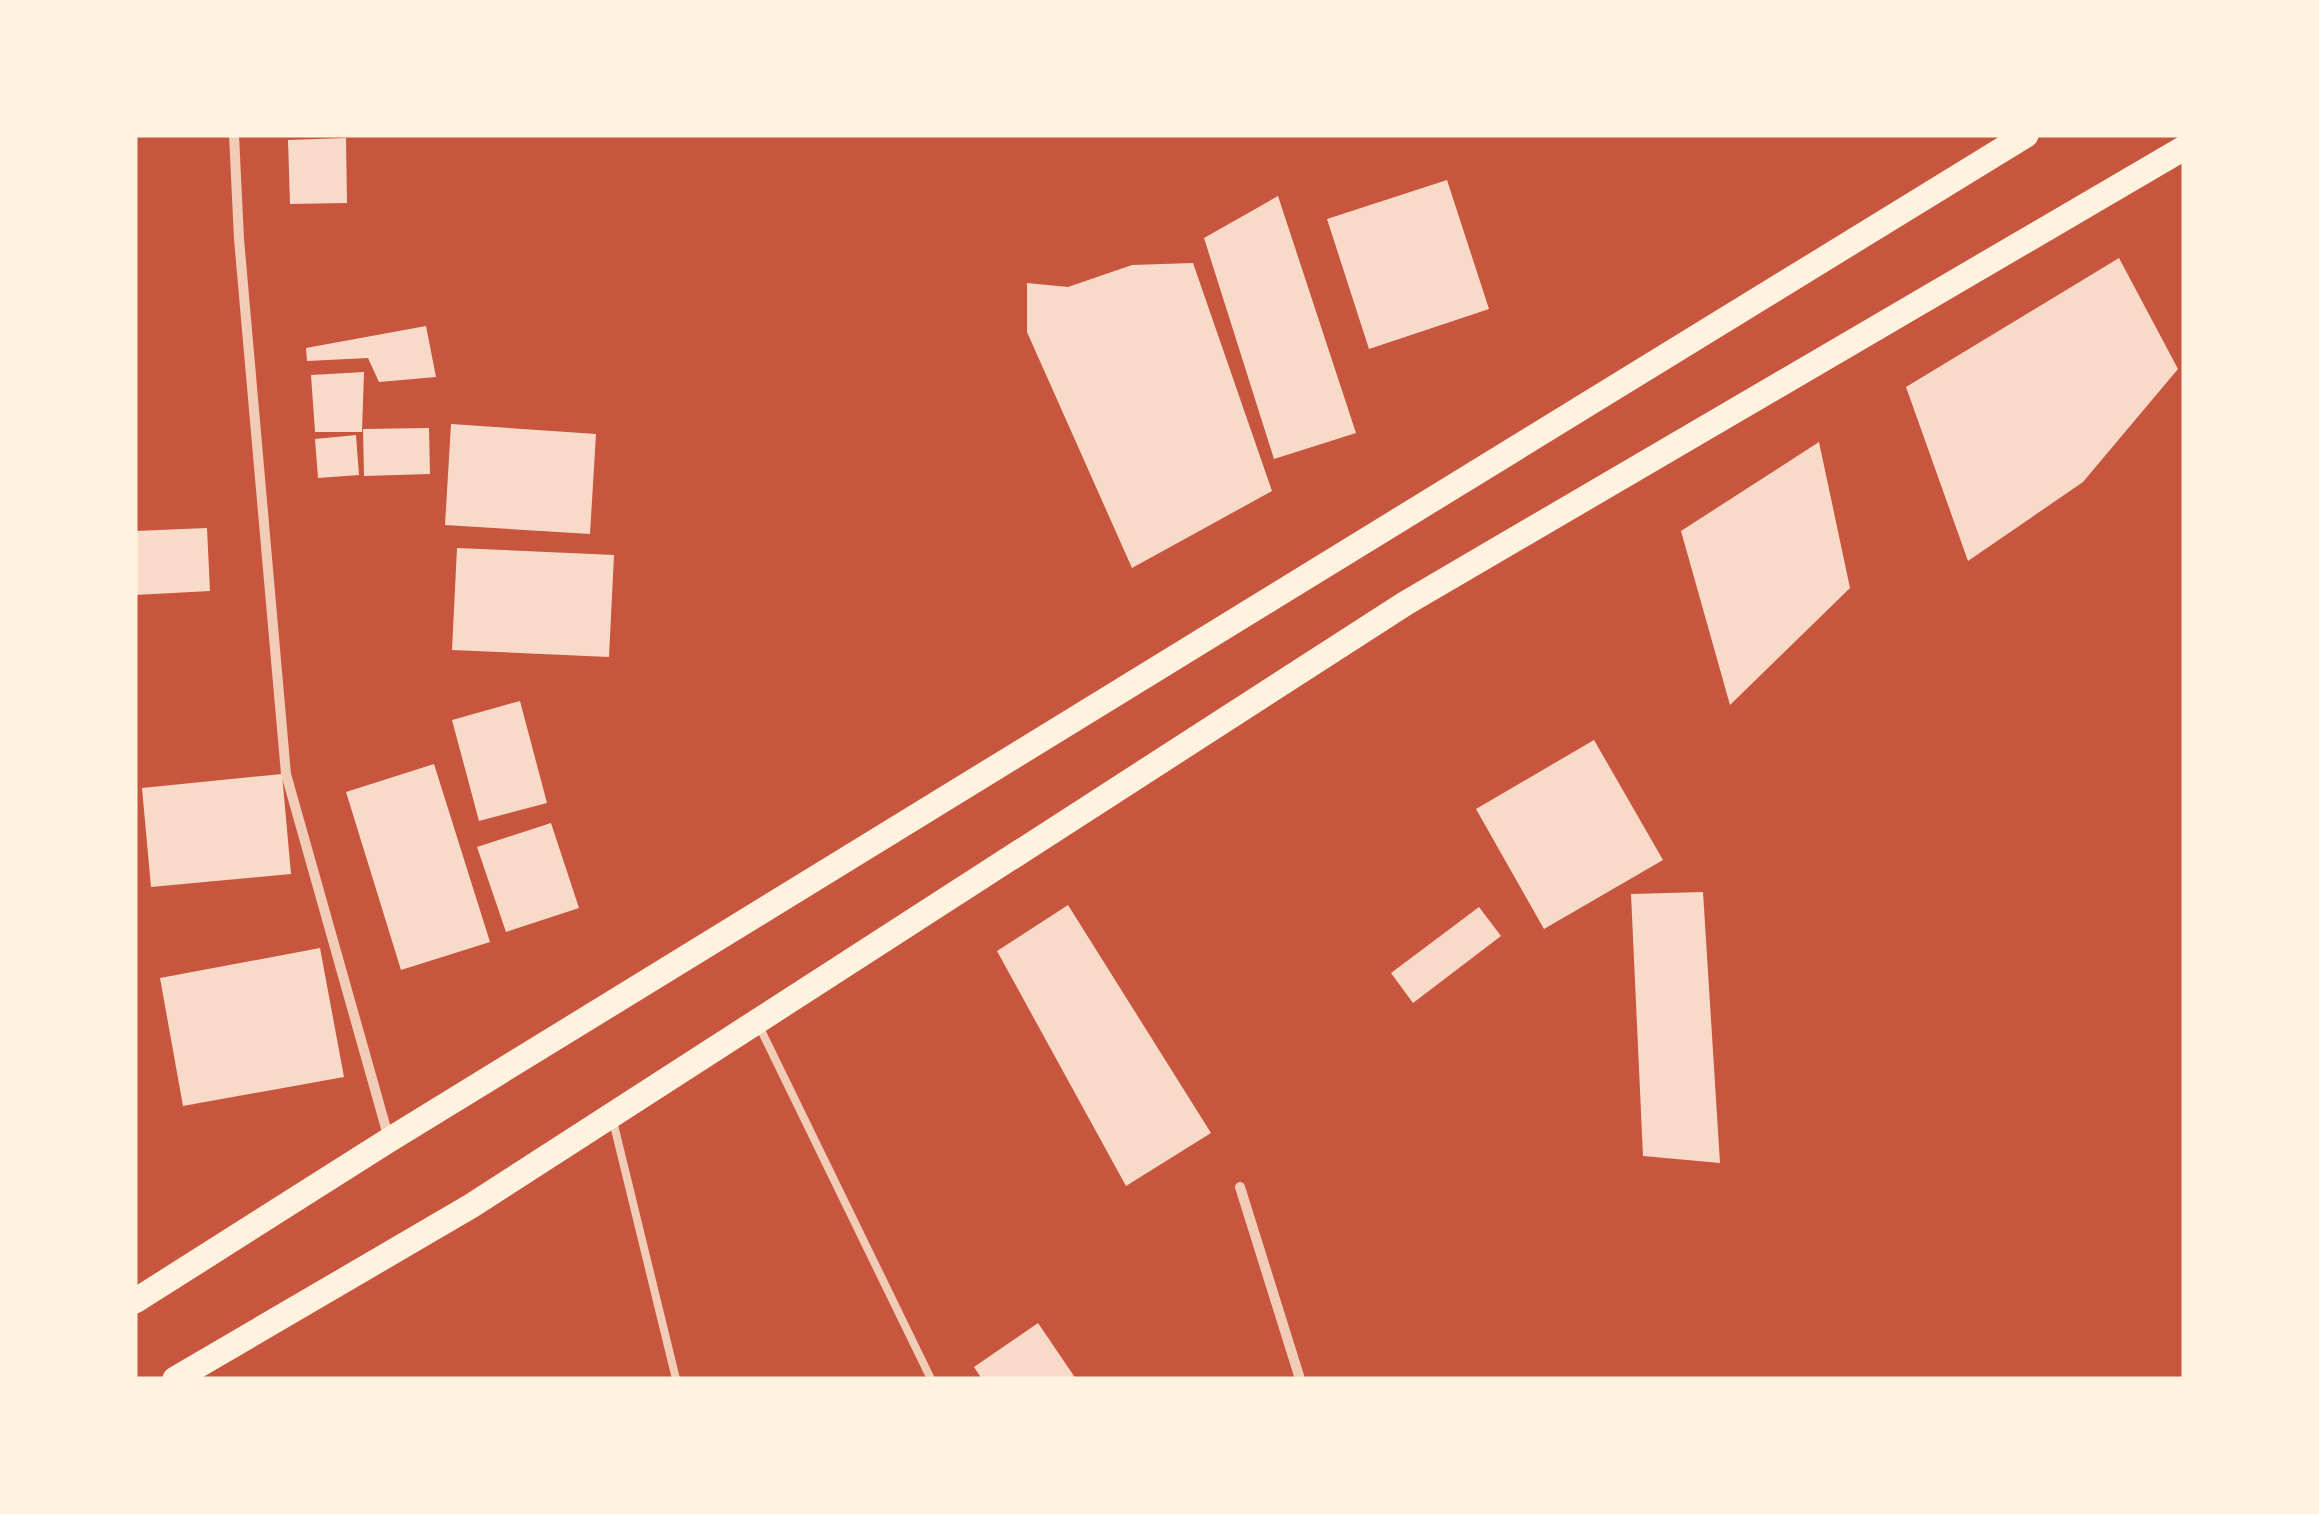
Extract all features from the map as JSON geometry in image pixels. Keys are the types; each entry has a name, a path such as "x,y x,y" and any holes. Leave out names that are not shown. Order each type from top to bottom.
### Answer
{"main road":[{"path":"135,1301 389,1140 2026,135"},
{"path":"175,1379 470,1206 1406,603 2184,148"}],"street":[{"path":"234,135 239,239 286,774 389,1140"},
{"path":"1240,1187 1300,1379"}],"lane":[{"path":"757,1021 931,1379"},
{"path":"611,1115 676,1379"}],"building":[{"path":"346,138 347,203 290,204 288,140"},
{"path":"1447,180 1489,309 1369,349 1327,219"},
{"path":"1278,196 1356,433 1274,459 1204,238"},
{"path":"2119,258 2178,369 2083,482 1968,561 1906,387"},
{"path":"1193,263 1272,491 1132,568 1027,332 1027,283 1068,287 1132,265"},
{"path":"426,326 436,377 379,382 368,358 307,361 306,348"},
{"path":"364,372 362,432 315,432 311,375"},
{"path":"451,424 596,434 590,534 445,525"},
{"path":"429,428 430,474 364,476 363,429"},
{"path":"356,435 359,475 318,478 315,439"},
{"path":"1819,442 1850,588 1730,705 1681,531"},
{"path":"207,528 210,591 135,595 135,531"},
{"path":"457,548 614,555 609,657 452,650"},
{"path":"520,701 547,803 479,821 452,720"},
{"path":"1594,740 1663,860 1544,929 1476,809"},
{"path":"434,764 490,942 401,970 346,792"},
{"path":"282,774 291,874 151,887 142,788"},
{"path":"551,823 579,908 506,932 477,847"},
{"path":"1703,892 1720,1163 1643,1156 1631,894"},
{"path":"1068,905 1211,1133 1126,1186 997,951"},
{"path":"1479,907 1501,936 1413,1003 1391,973"},
{"path":"320,948 344,1077 183,1106 160,978"},
{"path":"1038,1323 1076,1379 982,1379 974,1367"}]}
